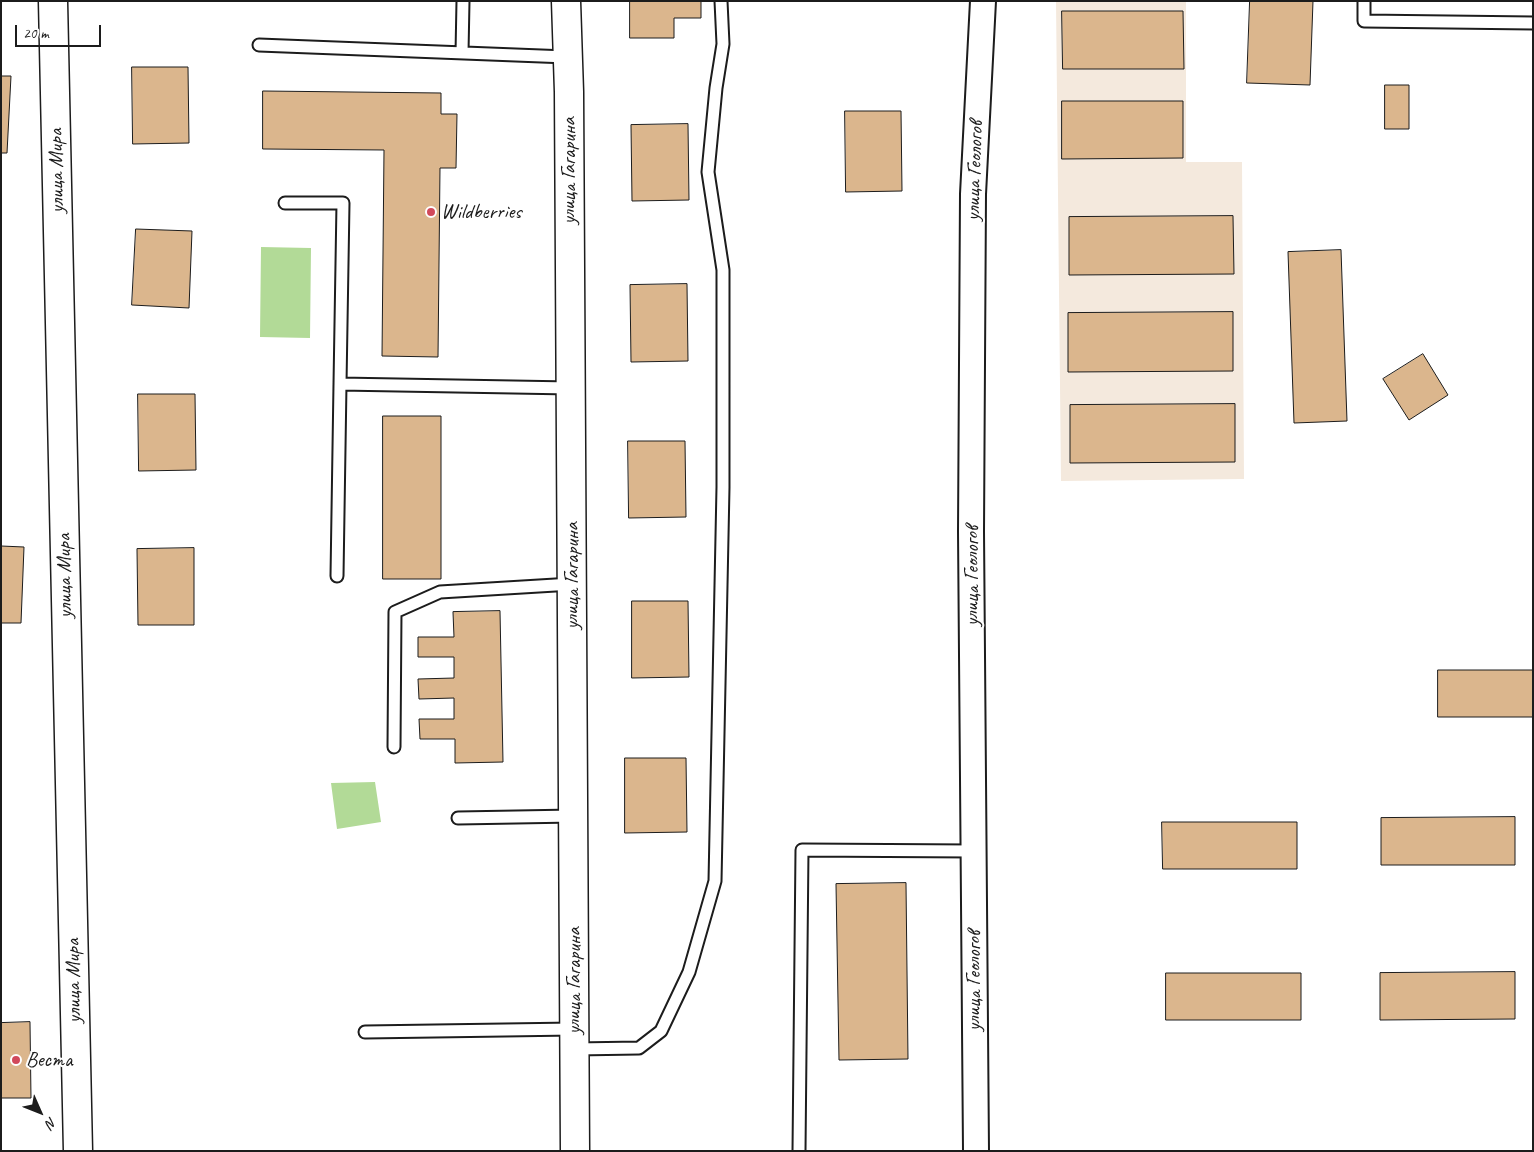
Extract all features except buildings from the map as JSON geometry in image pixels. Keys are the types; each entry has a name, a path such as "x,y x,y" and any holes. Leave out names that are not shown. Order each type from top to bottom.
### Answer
{"street":[{"name":"улица Мира","path":"53,1 78,1151"},
{"name":"улица Гагарина","path":"566,1 569,92 575,1151"},
{"name":"улица Геологов","path":"976,1151 971,541 973,194 983,1"}],"lane":[{"path":"462,53 463,1"},
{"path":"365,1032 575,1039 639,1048 661,1031 689,972 715,881 724,487 723,270 708,172 716,88 723,44 721,1"},
{"path":"1364,1 1364,21 1533,23"},
{"path":"259,46 567,57"},
{"path":"285,202 343,203 337,576"},
{"path":"340,384 571,388"},
{"path":"394,747 395,612 440,592 572,584"},
{"path":"458,818 574,816"},
{"path":"799,1151 802,850 973,852"}],"shaded area":[{"path":"1056,1 1186,1 1186,162 1242,162 1244,479 1061,481"}],"green space":[{"path":"261,247 311,248 310,338 260,337"},
{"path":"375,782 381,822 337,829 331,783"}],"place":[{"name":"Wildberries","path":"431,212"},
{"name":"Веста","path":"16,1060"}]}
